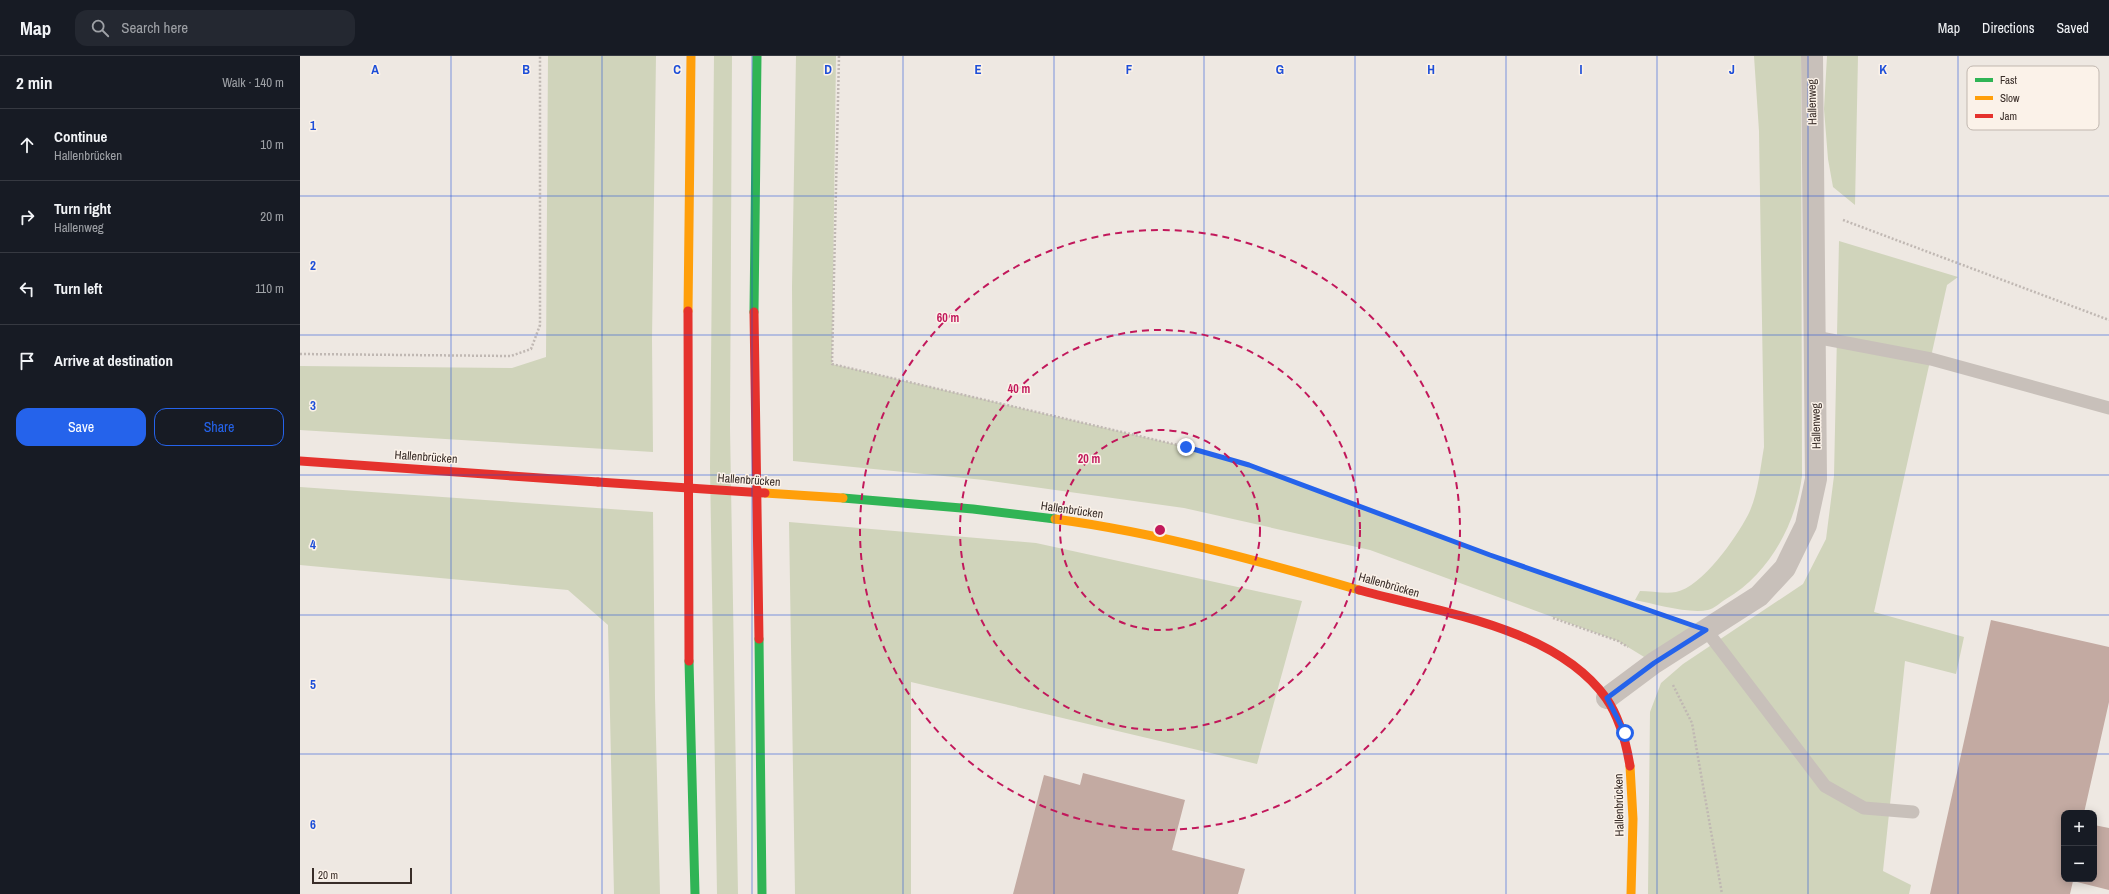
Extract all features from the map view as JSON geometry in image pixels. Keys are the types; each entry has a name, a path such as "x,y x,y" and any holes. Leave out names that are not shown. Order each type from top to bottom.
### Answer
{"main road":[{"path":"691,56 688,309 689,626 695,894"},
{"path":"757,56 754,279 762,894"},
{"name":"Hallenbrücken","path":"300,461 843,498 988,510 1104,526 1234,554 1478,623 1543,645 1583,671 1607,698 1625,733 1632,775 1631,894"}],"street":[{"name":"Hallenweg","path":"1607,698 1654,663 1759,596 1785,568 1806,525 1816,479 1812,56"}],"lane":[{"path":"1815,336 1931,359 2109,408"},
{"path":"1706,630 1825,786 1864,808 1913,812"}],"path":[{"path":"300,354 511,356 531,349 540,325 540,56"},
{"path":"839,56 832,364 1186,447 1249,465 1490,555 1706,630"},
{"path":"1814,209 2109,320"},
{"path":"1654,663 1673,686 1692,723 1722,894"}],"green space":[{"path":"548,56 656,56 652,340 653,452 300,430 300,366 512,368 546,357"},
{"path":"714,56 732,56 730,428 738,894 717,894 710,468"},
{"path":"796,56 836,56 832,364 1186,447 1249,465 1490,555 1706,630 1654,663 1618,641 1370,550 1184,508 984,480 793,461 792,287"},
{"path":"1754,56 1801,56 1802,476 1794,512 1787,529 1778,546 1755,576 1741,589 1715,607 1700,611 1681,610 1635,600 1640,591 1663,593 1676,592 1697,581 1707,572 1727,548 1748,515 1758,482 1764,447 1759,131"},
{"path":"1827,56 1858,56 1855,205 1833,187 1828,159 1824,109"},
{"path":"1839,241 1958,277 1947,285 1874,612 1964,637 1956,674 1905,661 1883,871 1911,885 1909,894 1648,894 1650,712 1661,683 1683,664 1803,584 1826,539 1834,476"},
{"path":"300,487 653,512 655,698 660,894 614,894 608,625 568,590 300,565"},
{"path":"789,522 1036,543 1302,601 1257,764 911,682 911,894 795,894"}],"building":[{"path":"1991,620 2109,647 2109,702 2085,810 2061,810 2061,882 2073,882 2070,894 1930,894"},
{"path":"1083,773 1185,800 1172,850 1245,869 1238,894 1013,894 1044,775 1080,785"},
{"path":"2097,826 2109,828 2109,890 2077,882 2097,882"}],"traffic: fast":[{"path":"754,312 757,56"},
{"path":"843,498 973,509 1055,519"},
{"path":"759,639 762,894"},
{"path":"689,661 695,894"}],"traffic: slow":[{"path":"688,311 691,56"},
{"path":"765,493 843,498"},
{"path":"1055,519 1171,540 1246,558 1359,590"},
{"path":"1630,766 1633,819 1631,894"}],"traffic: jam":[{"path":"688,311 689,661"},
{"path":"754,312 759,639"},
{"path":"300,461 598,482"},
{"path":"598,482 765,493"},
{"path":"1359,590 1458,615 1493,626 1526,638 1557,654 1584,674 1606,698 1622,730 1630,766"}],"route":[{"path":"1186,447 1249,465 1490,555 1706,630 1654,663 1607,698 1625,733"}]}
